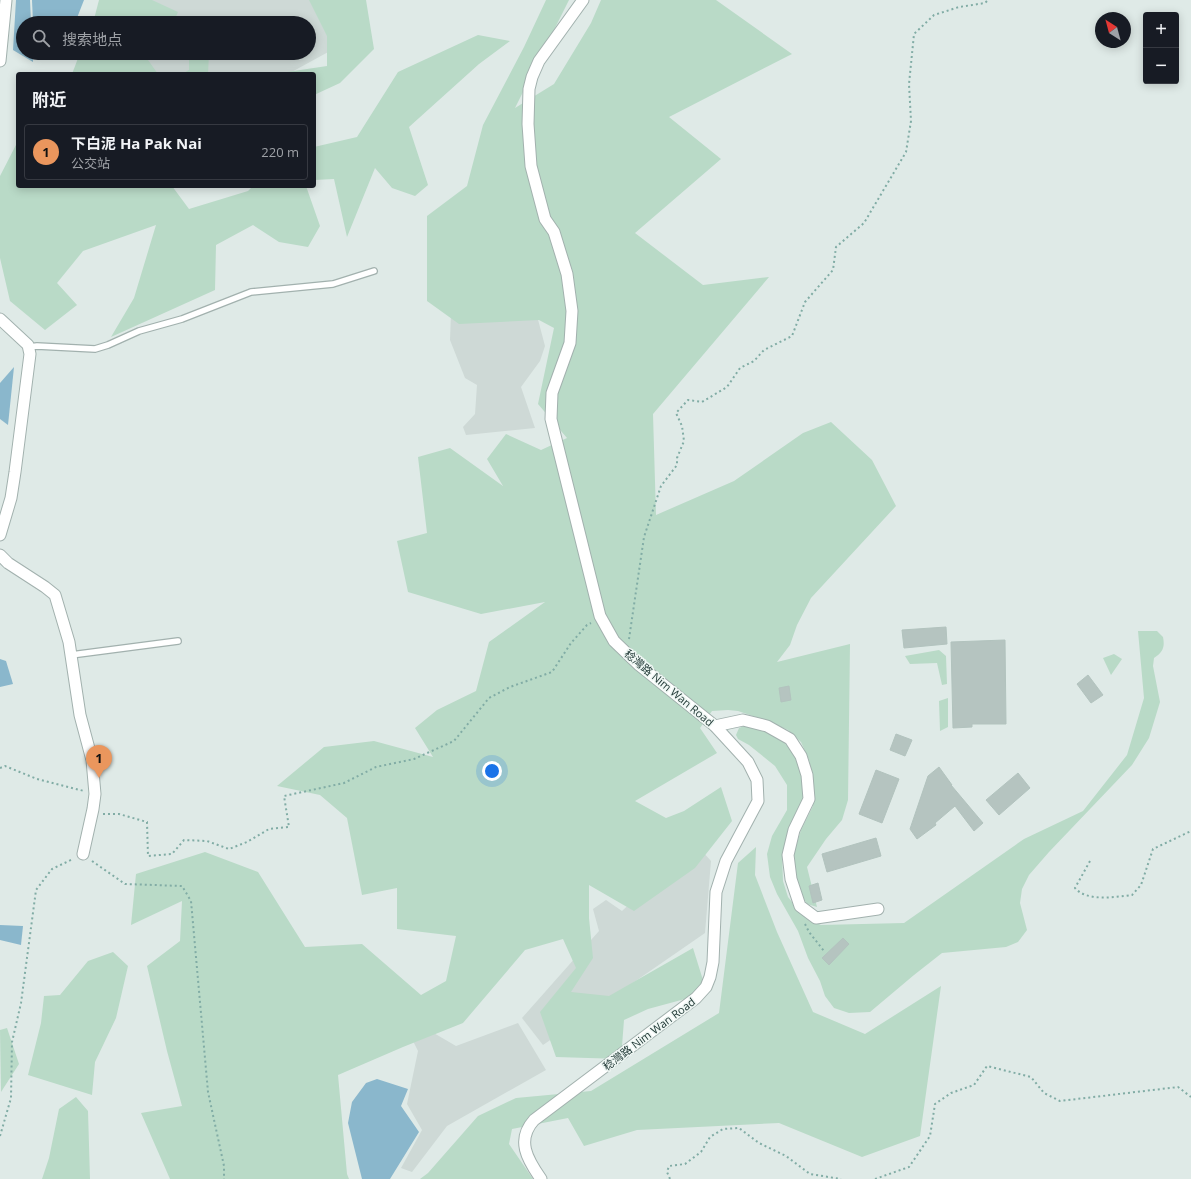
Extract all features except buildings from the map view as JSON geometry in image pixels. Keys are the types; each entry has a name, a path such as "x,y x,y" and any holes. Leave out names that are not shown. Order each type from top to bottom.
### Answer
{"street":[{"path":"0,61 6,0"},
{"name":"稔灣路 Nim Wan Road","path":"541,1179 531,1165 525,1147 527,1128 534,1120 696,998 706,987 713,962 716,892 726,861 758,801 757,780 748,762 715,726 639,666 614,641 601,618 551,418 552,393 570,343 572,311 567,274 554,232 545,219 531,166 528,124 529,89 532,77 539,61 583,0"},
{"path":"0,319 25,342 29,348 30,357 16,472 11,498 0,535"},
{"path":"0,555 8,563 45,586 55,595 69,642 80,715 92,760 95,794 83,854"},
{"path":"715,726 743,720 767,726 790,739 801,756 807,775 809,799 794,830 788,855 791,879 800,906 816,918 878,908"}],"lane":[{"path":"29,348 37,346 94,349 108,345 139,331 186,317 251,292 334,284 374,271"},
{"path":"71,655 178,641"}],"path":[{"path":"627,654 644,537 661,486 677,465 677,458 684,441 682,426 676,413 688,400 702,402 727,387 740,368 754,361 764,350 792,336 805,302 833,270 836,247 864,223 906,152 911,121 909,84 914,34 934,16 959,7 985,3 988,0"},
{"path":"92,814 119,814 147,822 148,856 172,854 184,840 207,841 229,849 247,842 269,829 289,827 284,796 344,783 376,767 414,759 454,741 489,698 510,687 552,672 571,643 587,625 601,618"},
{"path":"0,768 5,766 38,778 95,794"},
{"path":"1090,861 1074,888 1078,892 1099,898 1132,895 1141,884 1153,849 1191,831"},
{"path":"0,1136 11,1098 12,1042 21,1003 36,890 52,870 83,854 125,884 182,886 191,901 208,1092 224,1166 224,1179"},
{"path":"800,906 800,914 809,932 824,951"},
{"path":"875,1179 909,1167 930,1136 935,1104 951,1093 974,1085 987,1066 1031,1076 1044,1093 1060,1101 1178,1087 1191,1097"},
{"path":"670,1179 667,1172 669,1166 685,1164 701,1152 710,1137 723,1129 739,1128 759,1143 786,1156 810,1174 841,1179"}],"shaded area":[{"path":"137,0 318,0 341,45 316,59 316,16 135,16"},
{"path":"143,60 314,60 292,72 152,72"},
{"path":"536,312 545,346 540,361 521,387 535,428 466,435 463,427 475,414 477,385 465,378 450,340 451,313"},
{"path":"702,851 711,861 705,933 543,1045 522,1018 599,931 593,909 606,900 622,911 652,883"},
{"path":"518,1023 546,1070 447,1126 412,1172 401,1168 422,1130 407,1104 418,1051 409,1033 420,1025 456,1046"}],"green space":[{"path":"99,0 152,0 178,12 176,16 95,16"},
{"path":"309,0 366,0 374,49 340,83 316,94 316,72 287,72 327,66 327,36"},
{"path":"546,0 569,0 515,108 554,84 591,23 601,0 716,0 792,54 669,117 721,159 635,233 703,285 769,277 653,414 656,515 734,481 803,433 831,422 872,460 896,506 811,598 797,625 790,645 777,662 850,644 848,800 842,820 826,839 807,867 817,907 807,904 801,895 793,867 794,853 801,830 813,806 813,778 809,760 801,742 788,730 768,721 738,711 712,711 700,728 717,753 635,801 666,818 684,811 721,787 732,821 695,868 634,911 589,885 589,918 593,958 571,992 609,996 693,948 707,993 648,1009 624,1020 621,1059 556,1057 540,1012 576,968 563,939 525,950 463,1023 338,1075 347,1174 349,1179 170,1179 141,1113 182,1106 167,1051 147,966 180,941 182,901 131,925 136,874 205,852 258,872 305,947 362,944 421,995 446,981 456,936 397,929 397,888 362,895 347,818 320,795 277,786 324,747 374,741 433,757 415,728 437,710 476,691 489,642 545,602 481,614 408,592 397,541 427,533 418,457 450,448 503,486 487,459 506,434 541,450 567,438 538,404 554,328 539,320 459,324 427,301 427,216 467,186 483,125 524,47"},
{"path":"478,35 510,41 479,64 409,127 428,185 415,196 392,188 375,168 347,237 334,179 316,180 316,147 357,137 398,72"},
{"path":"77,60 148,60 157,72 73,72"},
{"path":"189,60 209,60 208,72 186,72 189,70"},
{"path":"16,145 16,188 173,188 189,209 248,191 251,188 307,188 320,226 308,247 279,242 253,225 216,245 215,290 111,337 134,298 156,225 83,251 57,283 77,305 45,330 10,301 0,258 0,176"},
{"path":"1138,631 1157,631 1163,637 1164,641 1163,649 1154,658 1153,666 1160,702 1149,738 1132,765 1029,875 1022,889 1020,903 1027,930 1018,942 1006,947 942,953 870,1012 849,1013 834,1008 825,996 798,931 777,894 770,877 767,854 772,836 787,810 787,785 775,766 749,745 738,739 736,735 739,728 746,725 780,738 791,750 800,766 804,786 802,804 782,854 783,881 788,897 801,913 810,920 821,925 904,923 1024,839 1083,811 1127,755 1144,698"},
{"path":"939,650 946,656 947,684 942,685 937,663 910,664 905,656"},
{"path":"1114,654 1122,659 1111,675 1103,658"},
{"path":"948,698 948,727 940,731 939,701"},
{"path":"756,847 755,875 777,932 813,1012 865,1034 941,986 920,1136 862,1157 779,1123 637,1130 584,1146 568,1118 512,1129 509,1144 533,1179 420,1179 428,1173 478,1116 516,1098 591,1091 719,1013 738,863"},
{"path":"113,952 128,966 116,1018 95,1062 92,1095 28,1075 41,1023 44,996 60,995 88,961"},
{"path":"7,1028 19,1064 1,1092 0,1030"},
{"path":"76,1097 88,1111 90,1179 42,1179 49,1158 59,1109"}],"water":[{"path":"16,0 30,0 31,16 16,16 16,52 13,50"},
{"path":"32,0 84,0 78,16 33,16"},
{"path":"14,367 8,425 0,419 0,383"},
{"path":"0,659 6,661 13,684 0,687"},
{"path":"0,925 23,926 21,945 0,940"},
{"path":"377,1079 408,1089 401,1106 419,1132 390,1179 362,1179 348,1123 352,1102 366,1083"}],"place":[{"name":"下白泥 Ha Pak Nai","path":"99,778"}]}
